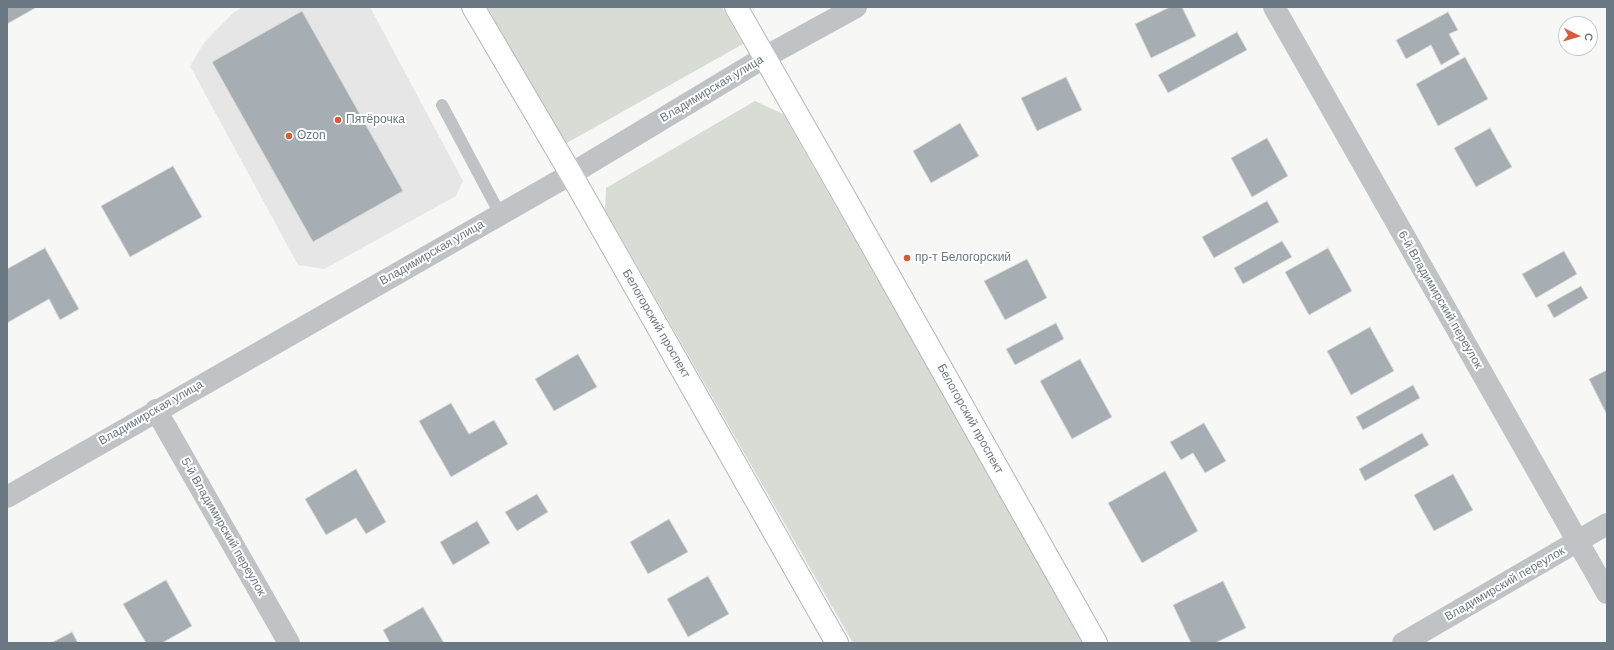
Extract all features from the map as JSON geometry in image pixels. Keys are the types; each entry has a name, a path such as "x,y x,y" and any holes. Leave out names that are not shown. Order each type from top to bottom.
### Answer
{"street":[{"name":"Белогорский проспект","path":"473,7 570,174 837,643"},
{"name":"Белогорский проспект","path":"736,7 1096,643"},
{"name":"Владимирская улица","path":"7,497 156,410 570,174 765,57 856,7"},
{"name":"6-й Владимирский переулок","path":"1274,7 1607,593"},
{"name":"5-й Владимирский переулок","path":"156,410 289,643"},
{"name":"Владимирский переулок","path":"1403,643 1607,524"}],"lane":[{"path":"442,104 500,214"}],"shaded area":[{"path":"243,7 370,7 463,181 456,196 324,269 298,265 190,66 204,43 233,13"},
{"path":"487,7 722,7 743,44 565,144"},
{"path":"755,101 783,114 1085,643 853,643 605,210 606,188"}],"building":[{"path":"7,7 37,7 7,24"},
{"path":"1170,7 1182,7 1196,36 1151,58 1135,24"},
{"path":"302,11 403,191 313,242 212,62"},
{"path":"1448,12 1458,30 1449,34 1460,54 1441,65 1431,45 1406,59 1396,40"},
{"path":"1237,32 1247,50 1168,93 1158,75"},
{"path":"1465,57 1488,99 1438,126 1416,84"},
{"path":"1066,77 1082,110 1037,131 1021,98"},
{"path":"960,123 979,156 931,183 913,151"},
{"path":"1490,128 1512,167 1476,187 1454,148"},
{"path":"1267,138 1288,176 1252,197 1231,158"},
{"path":"173,166 202,217 130,257 101,206"},
{"path":"1267,201 1279,222 1214,258 1202,237"},
{"path":"1282,241 1292,257 1243,284 1234,268"},
{"path":"45,248 79,309 60,320 49,299 7,323 7,269"},
{"path":"1328,248 1352,291 1309,315 1285,272"},
{"path":"1564,251 1577,274 1536,298 1522,274"},
{"path":"1027,259 1047,298 1005,320 984,281"},
{"path":"1581,286 1588,298 1554,318 1547,305"},
{"path":"1056,323 1064,339 1015,365 1006,349"},
{"path":"1370,327 1394,371 1351,395 1327,351"},
{"path":"578,354 597,387 554,411 535,379"},
{"path":"1080,359 1112,417 1072,439 1040,381"},
{"path":"1607,370 1607,415 1589,379"},
{"path":"1413,385 1420,398 1363,430 1356,417"},
{"path":"451,403 469,434 494,420 508,444 451,477 419,421"},
{"path":"1204,423 1226,461 1205,473 1193,453 1181,460 1170,442"},
{"path":"1422,433 1429,445 1365,481 1359,469"},
{"path":"356,469 386,522 366,534 356,518 326,535 305,499"},
{"path":"1165,471 1198,531 1142,563 1108,503"},
{"path":"1453,474 1473,510 1434,531 1414,495"},
{"path":"537,494 548,512 517,531 505,512"},
{"path":"669,519 688,552 648,574 630,542"},
{"path":"477,521 490,543 453,565 440,542"},
{"path":"708,576 729,614 688,637 667,599"},
{"path":"166,580 192,626 162,643 146,643 123,604"},
{"path":"1223,581 1246,628 1215,643 1191,643 1173,605"},
{"path":"423,607 444,643 390,643 383,630"},
{"path":"72,632 78,643 51,643"}],"place":[{"name":"Пятёрочка","path":"338,120"},
{"name":"Ozon","path":"289,136"},
{"name":"пр-т Белогорский","path":"907,258"}]}
